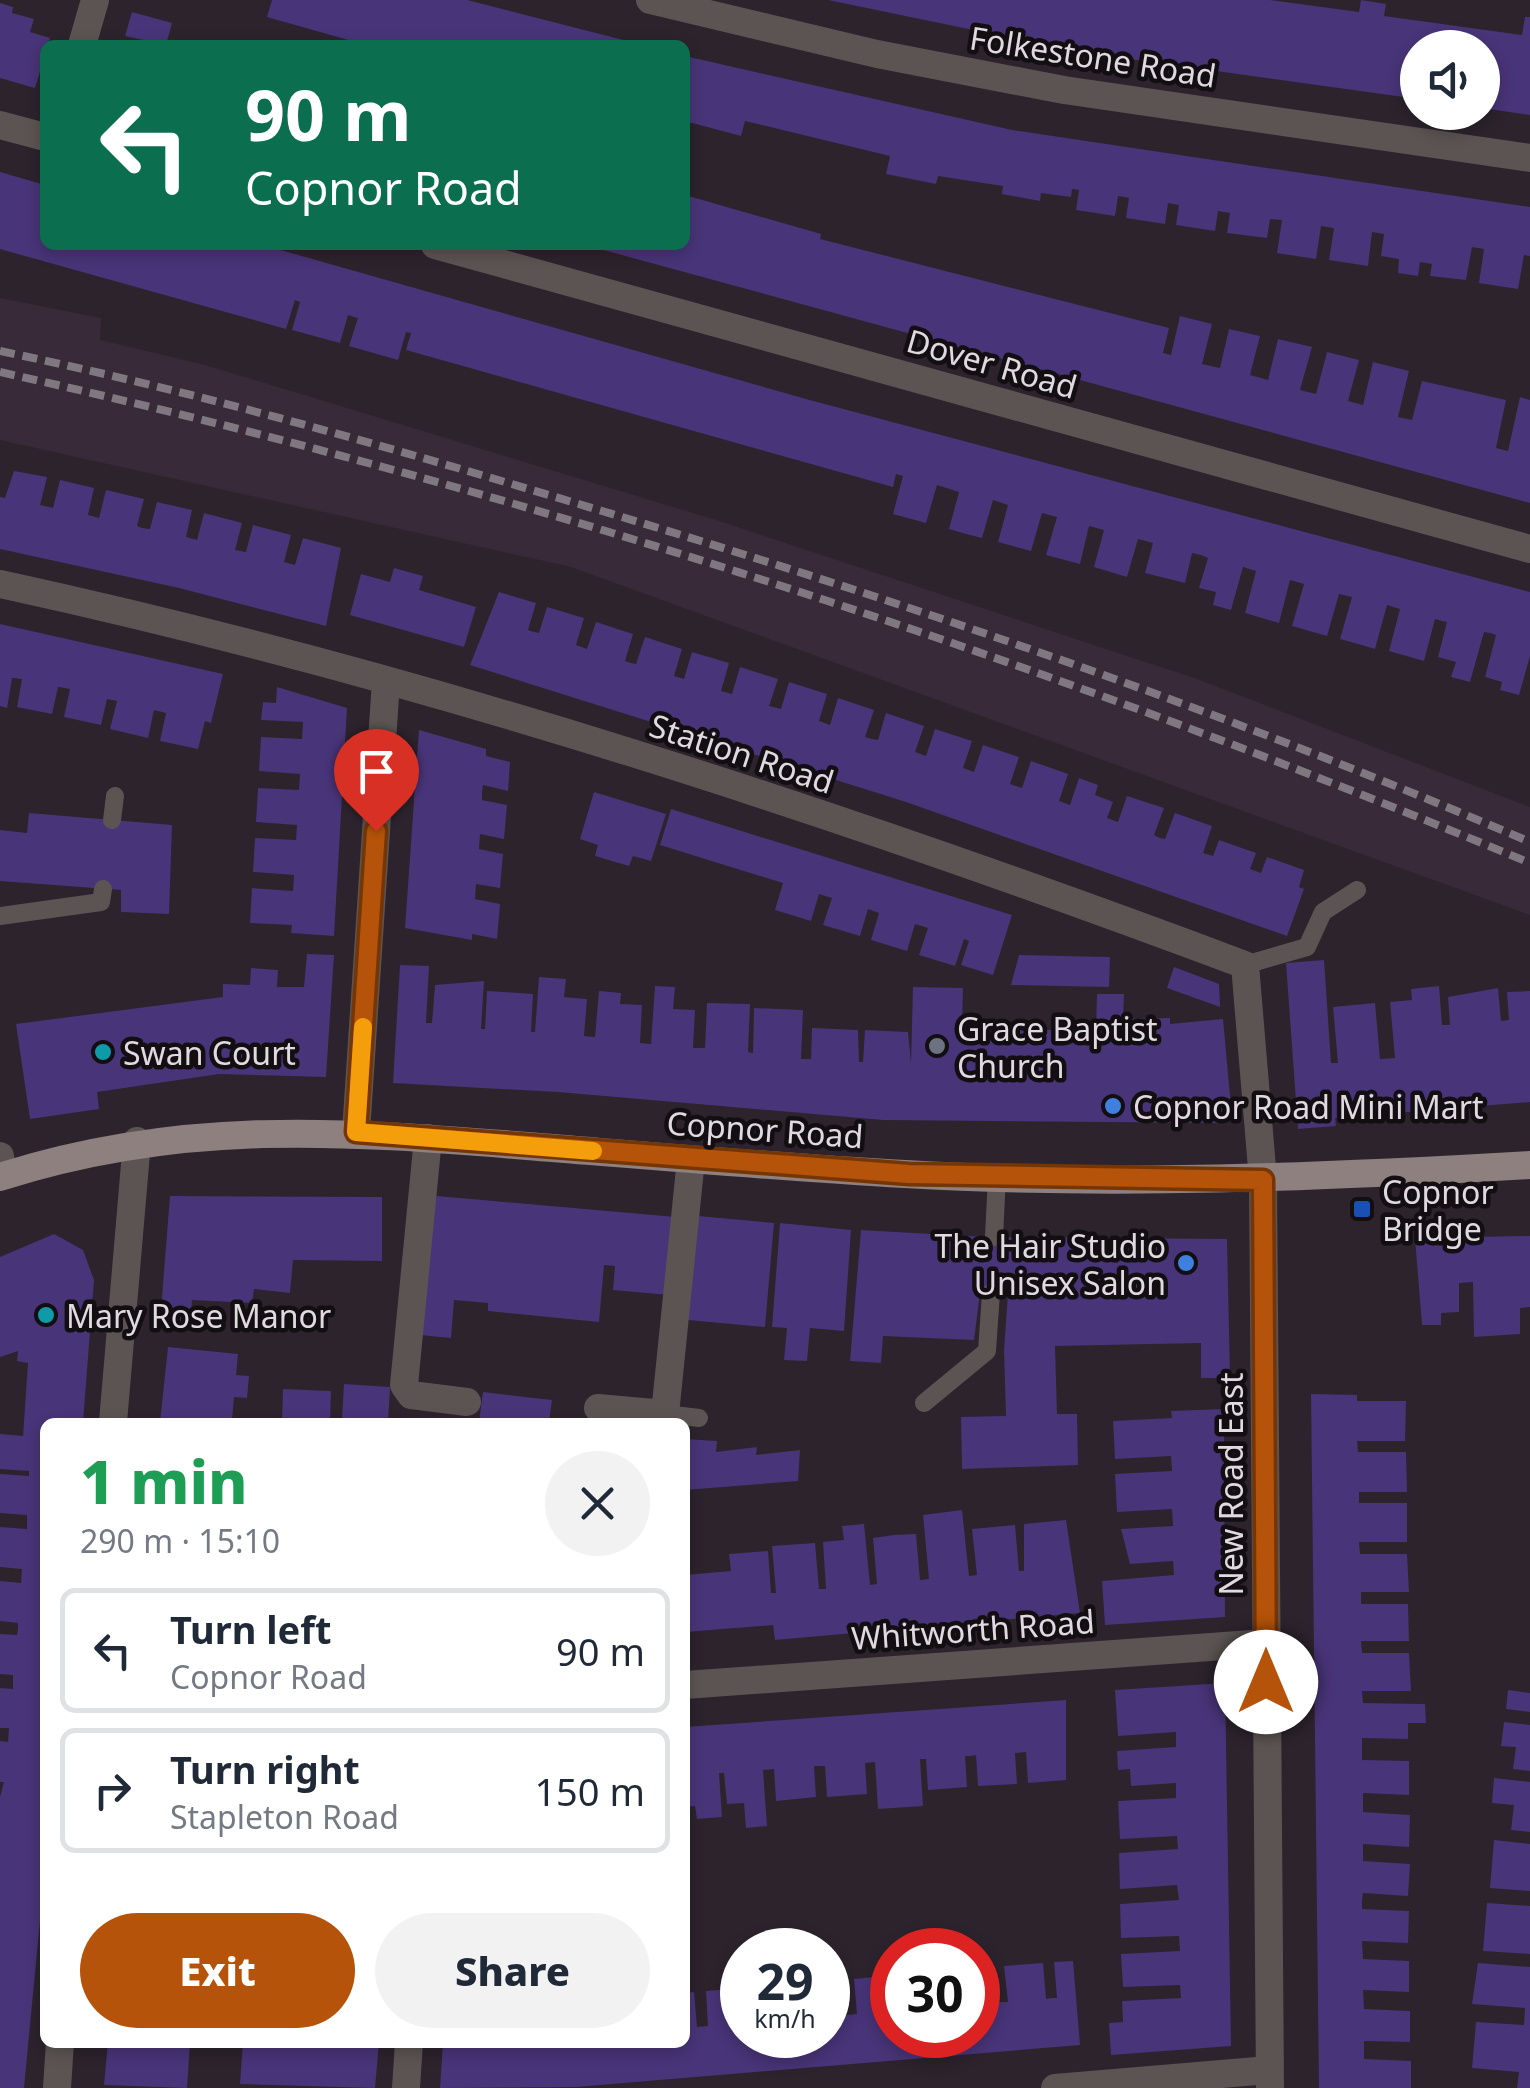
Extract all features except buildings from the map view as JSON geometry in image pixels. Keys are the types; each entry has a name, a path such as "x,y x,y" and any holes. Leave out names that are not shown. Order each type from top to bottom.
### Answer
{"main road":[{"name":"Copnor Road","path":"1,1170 137,1141 243,1132 356,1132 997,1176 1263,1180 1530,1166"}],"street":[{"path":"83,40 95,0"},
{"name":"Folkestone Road","path":"650,0 877,54 1064,90 1530,158"},
{"path":"0,126 40,136"},
{"name":"Dover Road","path":"453,250 1530,549"},
{"name":"Station Road","path":"0,584 191,628 386,680 844,822 1246,964"},
{"path":"356,1132 386,680"},
{"path":"1246,964 1263,1180"},
{"path":"428,1138 404,1385 410,1395 467,1402"},
{"path":"113,1418 137,1141"},
{"path":"598,1408 665,1414 692,1158"},
{"name":"New Road East","path":"1263,1180 1269,2079"},
{"name":"Whitworth Road","path":"690,1685 1266,1644"},
{"path":"57,2088 60,2048"},
{"path":"406,2088 409,2048"},
{"path":"1055,2088 1269,2079"}],"lane":[{"path":"112,820 115,796"},
{"path":"0,916 101,902 103,889"},
{"path":"1246,964 1307,947 1323,912 1357,890"},
{"path":"994,1237 997,1176"},
{"path":"924,1403 987,1350 991,1293"},
{"path":"665,1414 699,1418"}],"shaded area":[{"path":"0,298 101,318 100,340 205,365 716,520 1197,679 1530,807 1530,915 571,567 0,440"}],"railway":[{"path":"0,351 152,385 378,445 837,584 1187,705 1530,842"},
{"path":"0,372 391,469 776,584 1156,716 1530,863"}],"slow traffic":[{"path":"363,1027 356,1132 593,1151"}],"place":[{"name":"Grace Baptist Church","path":"937,1046"},
{"name":"Swan Court","path":"103,1052"},
{"name":"Copnor Road Mini Mart","path":"1113,1106"},
{"name":"Copnor Bridge","path":"1362,1209"},
{"name":"The Hair Studio Unisex Salon","path":"1186,1263"},
{"name":"Mary Rose Manor","path":"46,1315"}],"route":[{"path":"376,831 356,1132 909,1174 1263,1180 1266,1682"}]}
